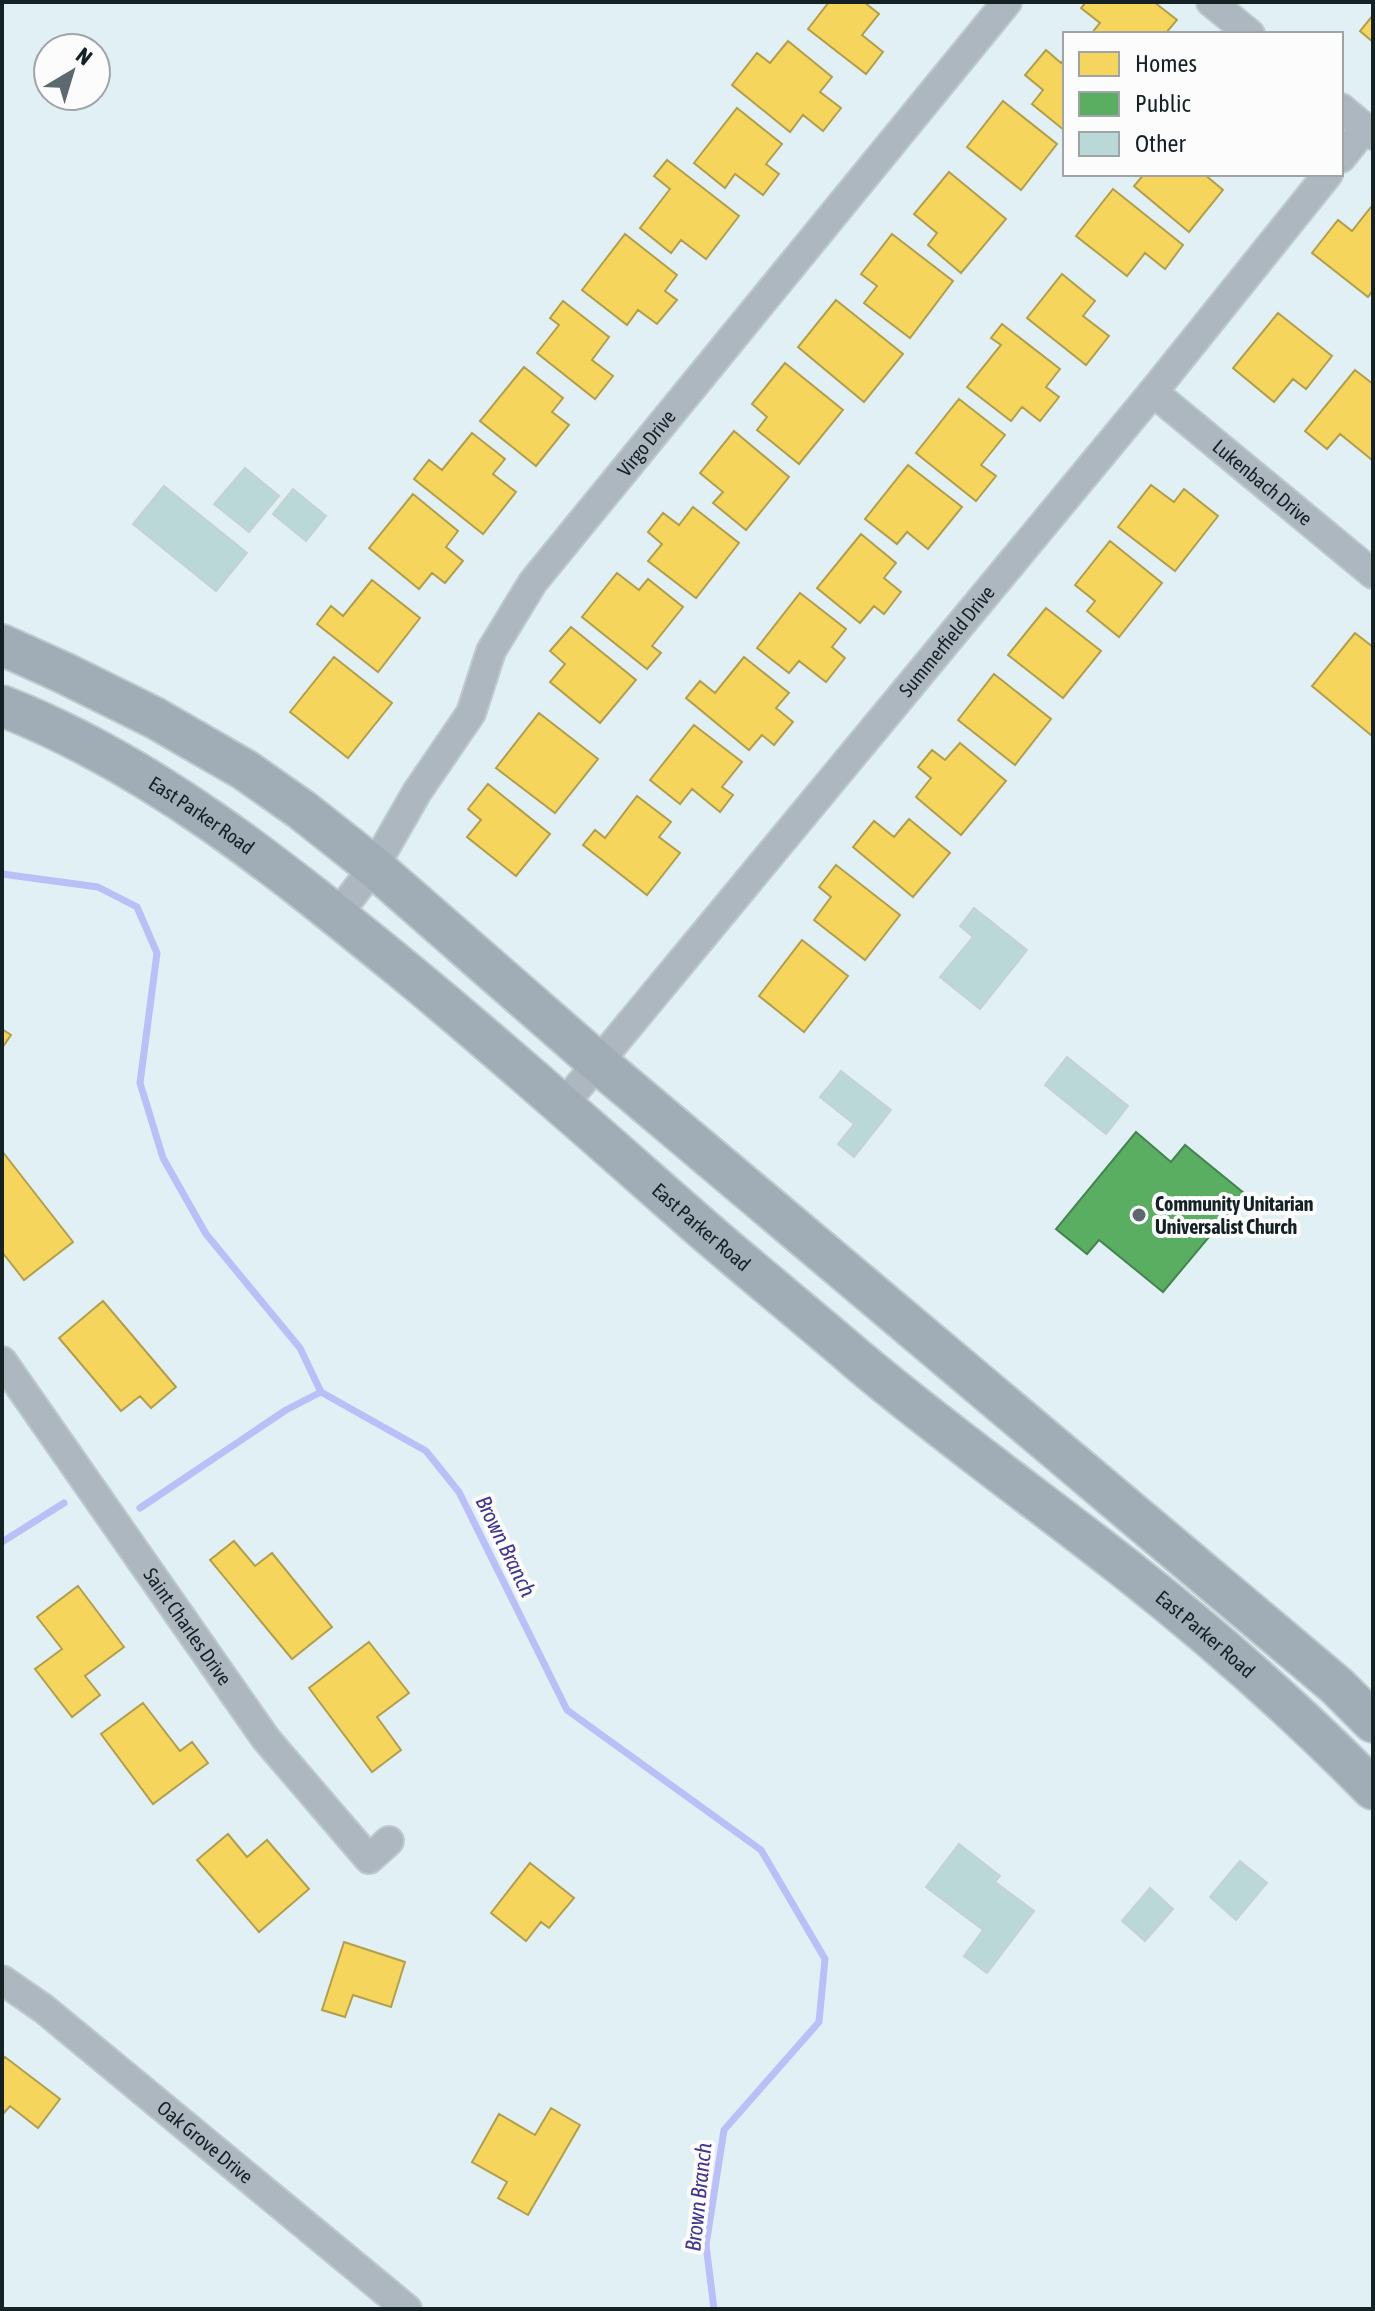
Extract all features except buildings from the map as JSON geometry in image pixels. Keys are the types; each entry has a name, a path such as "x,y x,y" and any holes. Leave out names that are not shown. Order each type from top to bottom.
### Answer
{"main road":[{"path":"2,645 155,718 245,770 374,867 597,1062 1162,1538 1362,1711 1318,1735"},
{"path":"44,722 64,673"},
{"name":"East Parker Road","path":"2,706 44,722 98,750 179,798 337,915 483,1036 908,1402 1134,1576 1294,1711 1373,1789"},
{"path":"705,1230 746,1188"},
{"path":"813,1322 853,1278"},
{"path":"908,1402 950,1360"},
{"path":"1134,1576 1162,1538"}],"street":[{"name":"Virgo Drive","path":"337,915 374,867 417,792 471,713 491,651 533,582 1007,2"},
{"path":"1211,2 1248,32"},
{"path":"1343,110 1369,132 1343,156"},
{"name":"Summerfield Drive","path":"563,1105 1153,392 1326,176"},
{"name":"Lukenbach Drive","path":"1153,392 1373,574"},
{"name":"Saint Charles Drive","path":"2,1361 266,1739 369,1859 389,1841"},
{"name":"Oak Grove Drive","path":"2,1980 44,2009 407,2309"}],"waterway":[{"name":"Brown Branch","path":"2,874 98,887 137,907 157,953 140,1083 163,1158 206,1234 300,1348 321,1392 426,1451 459,1492 567,1710 761,1850 825,1959 819,2022 724,2130 706,2245 714,2309"},
{"path":"140,1508 286,1410 321,1392"},
{"path":"2,1542 64,1503"}],"place":[{"name":"Community Unitarian Universalist Church","path":"1139,1215"}]}
